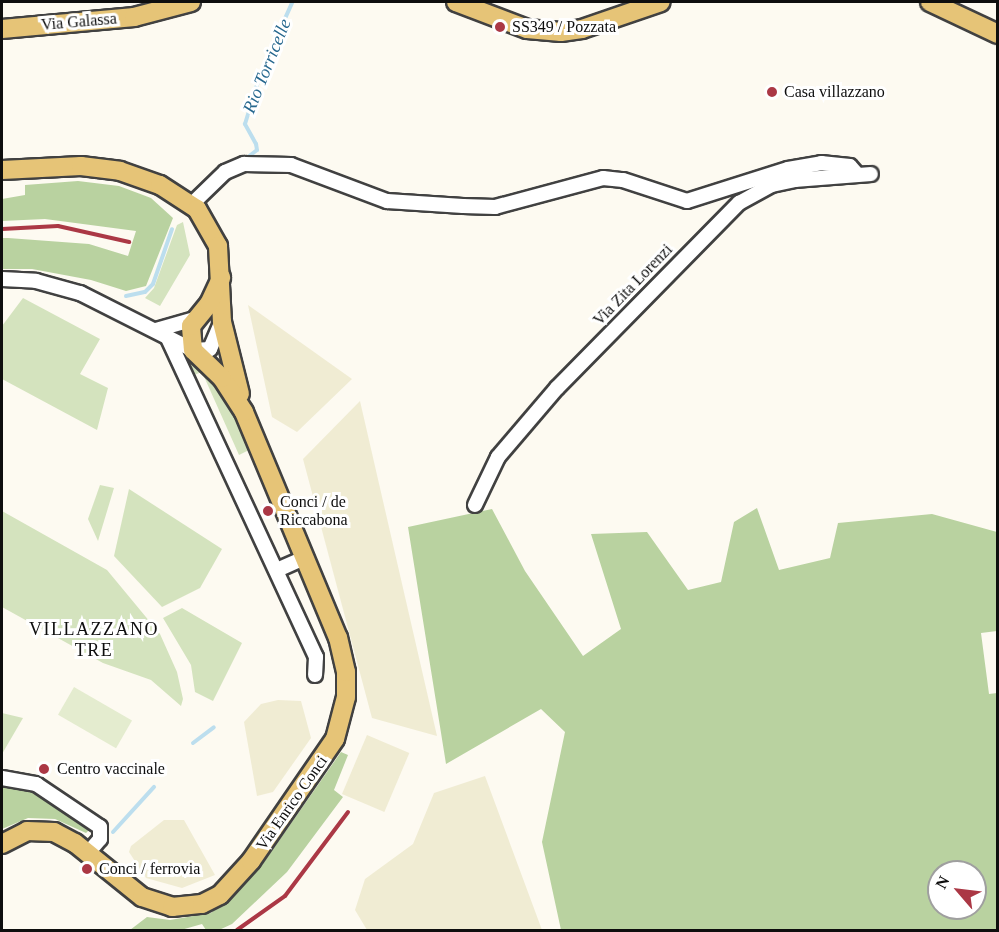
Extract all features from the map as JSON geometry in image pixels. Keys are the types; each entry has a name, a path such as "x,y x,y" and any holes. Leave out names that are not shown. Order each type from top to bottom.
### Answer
{"main road":[{"name":"Via Galassa","path":"2,29 134,17 191,2"},
{"path":"456,2 527,29 561,32 600,24 661,2"},
{"path":"930,2 998,34"},
{"path":"2,170 81,166 120,171 160,185 192,204 213,231 221,278 222,322 244,412"},
{"path":"192,351 195,319 209,304 221,278"},
{"name":"Via Enrico Conci","path":"2,844 27,831 54,832 87,854 142,897 172,907 187,907 220,895 264,842 325,759 335,740 346,697 346,672 338,638 244,412 222,378 192,351"}],"street":[{"path":"192,204 225,172 244,164 291,165 387,201 495,207 603,178 623,180 687,201 799,167 850,165 857,174"},
{"name":"Via Zita Lorenzi","path":"475,505 498,457 557,388 739,203 772,185 871,174"},
{"name":"Via Enrico Conci","path":"2,279 57,285 162,333 192,351"},
{"path":"195,319 162,333 277,570 316,657 315,675"},
{"path":"192,351 210,348 222,322"},
{"path":"277,570 304,558"},
{"path":"2,778 36,784 100,827 100,839 87,854"}],"shaded area":[{"path":"248,305 352,379 297,432 272,417"},
{"path":"360,401 437,736 372,718 303,459"},
{"path":"278,700 301,701 311,738 273,792 257,796 244,722 261,704"},
{"path":"367,735 409,753 384,812 342,794"},
{"path":"485,776 542,930 367,930 355,910 365,879 413,844 434,793"},
{"path":"164,820 184,820 215,875 182,888 146,878 129,852 131,846"}],"green space":[{"path":"78,181 119,186 151,198 173,218 146,286 126,291 91,280 32,269 2,269 2,238 89,244 128,256 136,231 45,219 2,221 2,199 25,195 25,185"},
{"path":"183,222 190,255 160,306 145,298 154,288 177,225"},
{"path":"23,298 100,339 80,374 108,388 97,430 2,379 2,326"},
{"path":"189,362 205,373 217,387 251,449 239,455 202,372 194,375"},
{"path":"100,485 114,488 98,541 88,519"},
{"path":"129,489 222,549 200,588 162,607 114,556"},
{"path":"757,508 779,570 830,558 838,523 932,514 997,532 997,631 981,633 989,694 997,693 997,930 561,930 542,842 565,732 541,709 446,764 408,527 492,509 525,571 583,656 621,629 591,534 647,532 688,590 721,582 734,522"},
{"path":"2,511 107,570 160,634 177,672 183,699 181,706 151,680 103,663 2,607"},
{"path":"182,608 242,643 213,701 195,692 191,665 163,618"},
{"path":"74,687 132,720 116,748 58,715"},
{"path":"2,713 23,718 2,754"},
{"path":"341,752 348,755 334,790 343,797 287,872 232,924 219,930 206,930 202,924 181,930 130,930 147,917 170,920 211,913 262,865"},
{"path":"2,782 30,787 93,826 86,833 55,819 28,818 2,829"}],"waterway":[{"name":"Rio Torricelle","path":"248,157 257,150 245,124 261,72 292,3"},
{"name":"Rio Torricelle","path":"126,296 145,292 153,284 172,229"},
{"path":"193,743 214,727"},
{"path":"113,832 154,787"}],"railway":[{"path":"2,229 58,226 129,242"},
{"path":"237,930 285,896 348,812"}],"place":[{"name":"SS349 / Pozzata","path":"500,27"},
{"name":"Casa villazzano","path":"772,92"},
{"name":"Conci / de Riccabona","path":"268,511"},
{"name":"Centro vaccinale","path":"44,769"},
{"name":"Conci / ferrovia","path":"87,869"}],"district":[{"name":"VILLAZZANO TRE","path":"94,640"}]}
